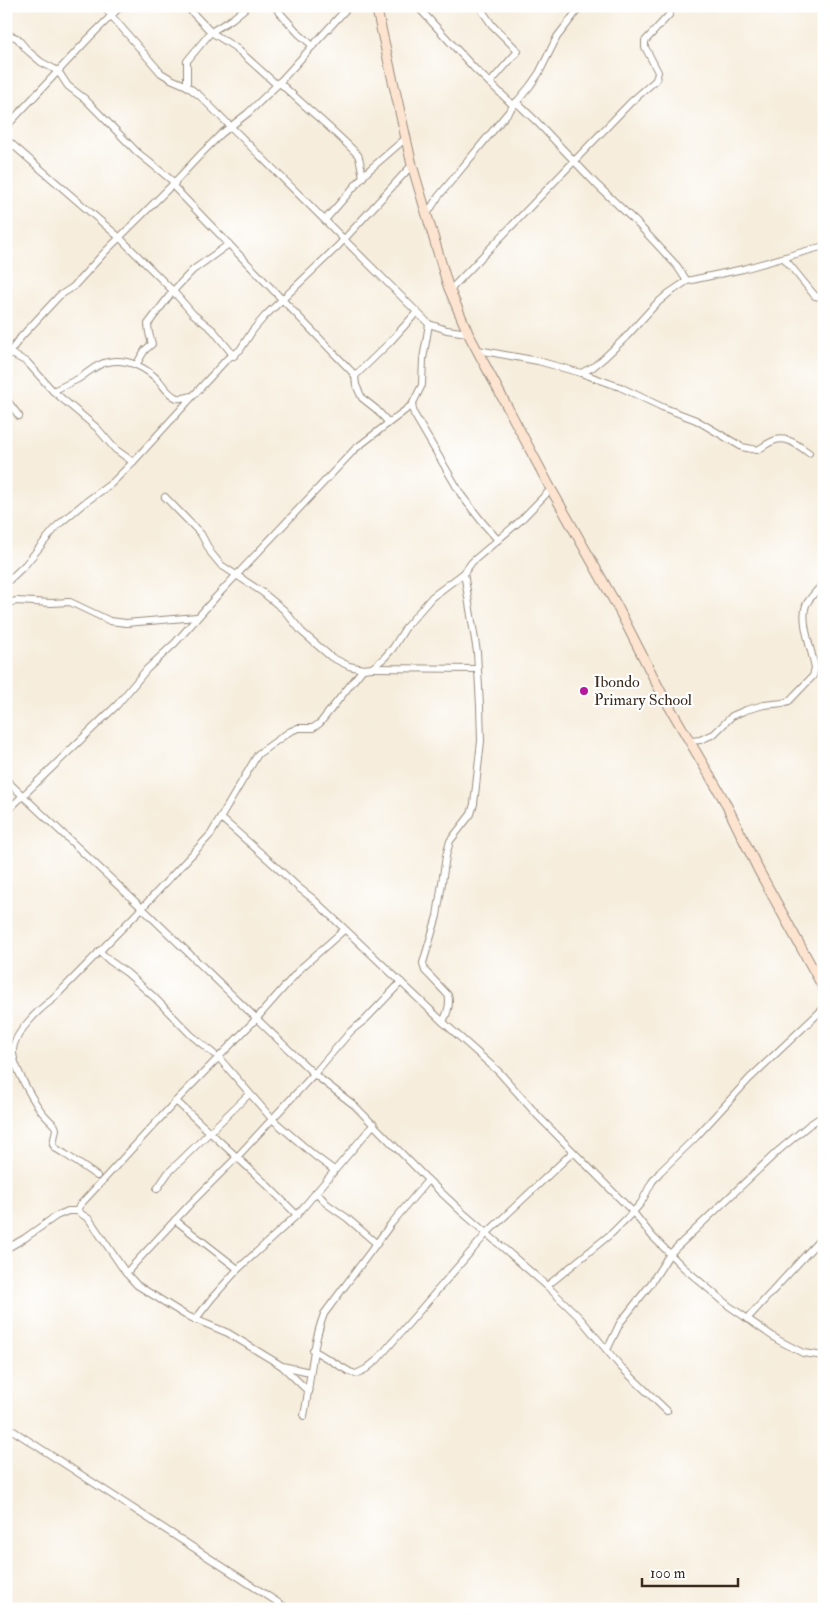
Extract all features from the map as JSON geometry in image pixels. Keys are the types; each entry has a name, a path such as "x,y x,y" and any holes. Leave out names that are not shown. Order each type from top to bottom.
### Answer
{"main road":[{"path":"376,10 412,164 450,290 468,333 551,489 617,606 662,694 724,800 759,871 824,989"}],"street":[{"path":"103,6 161,73 187,86 200,96 429,324 447,330 468,333"},
{"path":"6,127 120,6"},
{"path":"186,6 210,32 236,48 322,121 358,155 363,177"},
{"path":"187,86 187,61 210,32 232,19 248,6"},
{"path":"274,6 299,34 313,46"},
{"path":"133,462 115,449 97,428 53,391 26,362 8,353 56,300 73,287 88,269 174,184 202,152 248,113 278,83 348,6"},
{"path":"376,10 389,6"},
{"path":"417,6 490,83 549,133 574,161 636,222 677,266 687,280"},
{"path":"479,6 492,25 518,51 490,83"},
{"path":"427,214 438,197 539,73 558,37 577,12 575,6"},
{"path":"450,290 637,95 656,80 658,72 645,47 645,41 669,15 672,6"},
{"path":"6,34 17,38 41,62 58,71 74,92 85,99 150,164 174,184 354,376 362,398 376,408 388,422"},
{"path":"325,220 363,177 406,138"},
{"path":"6,139 120,238 173,291 193,314 213,330 234,356"},
{"path":"6,583 25,565 58,525 112,483 133,462 192,396 227,360 240,350 265,316 344,239 412,164"},
{"path":"136,365 145,350 152,344 148,329 150,320 193,270 229,244"},
{"path":"581,373 593,367 604,358 655,305 687,280 743,269 824,246"},
{"path":"784,258 816,296 820,298 824,296"},
{"path":"354,376 389,343 417,312"},
{"path":"6,812 117,705 147,669 175,643 197,617 355,449 412,405 422,385 423,359 429,324"},
{"path":"478,350 581,373 620,387 657,405 696,420 742,447 757,450 779,439 794,443 808,453"},
{"path":"53,391 79,378 96,366 118,360 129,362 148,371 170,394 182,398 192,396"},
{"path":"6,399 19,416"},
{"path":"412,405 416,419 462,496 482,523 498,540"},
{"path":"372,668 394,648 406,627 432,597 464,573 472,562 526,516 551,489"},
{"path":"165,497 201,534 216,559 284,610 302,632 331,657 349,666 363,669 478,669"},
{"path":"443,1022 448,1011 450,998 426,971 423,963 437,916 450,841 471,814 474,804 481,741 475,635 464,573"},
{"path":"691,741 700,740 714,734 732,716 746,710 788,701 813,676 815,668 804,616 806,605 824,584"},
{"path":"6,603 18,601 70,602 110,621 126,624 197,617"},
{"path":"96,1176 55,1148 53,1144 56,1129 39,1108 14,1062 12,1050 15,1041 44,1005 52,1000 142,908 211,834 258,754 288,732 298,728 312,728 320,723 363,669"},
{"path":"6,780 314,1074 354,1105 428,1180 547,1286 579,1317 622,1367 668,1411"},
{"path":"220,818 312,898 344,930 499,1072 539,1117 633,1212 669,1255 722,1301 778,1340 803,1353 824,1356"},
{"path":"77,1211 217,1056 257,1018 301,968 344,930"},
{"path":"99,951 127,973 155,998 191,1035 217,1056 272,1119 314,1156 334,1170"},
{"path":"126,1273 237,1157 351,1031 366,1019 401,982"},
{"path":"547,1286 612,1233 633,1212 641,1203 652,1182 660,1172 696,1137 749,1079 824,1008"},
{"path":"157,1189 168,1173 249,1094"},
{"path":"176,1101 297,1215"},
{"path":"606,1350 620,1324 650,1285 669,1255 778,1151 824,1115"},
{"path":"195,1320 238,1269 297,1215 374,1124"},
{"path":"313,1350 350,1372 356,1374 366,1369 377,1360 487,1233 573,1152"},
{"path":"304,1416 309,1392 313,1350 324,1314 376,1244 428,1180"},
{"path":"316,1192 327,1204 347,1218 376,1244"},
{"path":"6,1248 25,1238 56,1216 68,1211 77,1211 88,1219 126,1273 141,1288 195,1320 228,1334 282,1366 309,1392"},
{"path":"175,1220 238,1269"},
{"path":"747,1319 824,1235"},
{"path":"282,1366 310,1372"},
{"path":"6,1426 288,1609"}],"place":[{"name":"Ibondo Primary School","path":"584,691"}]}
